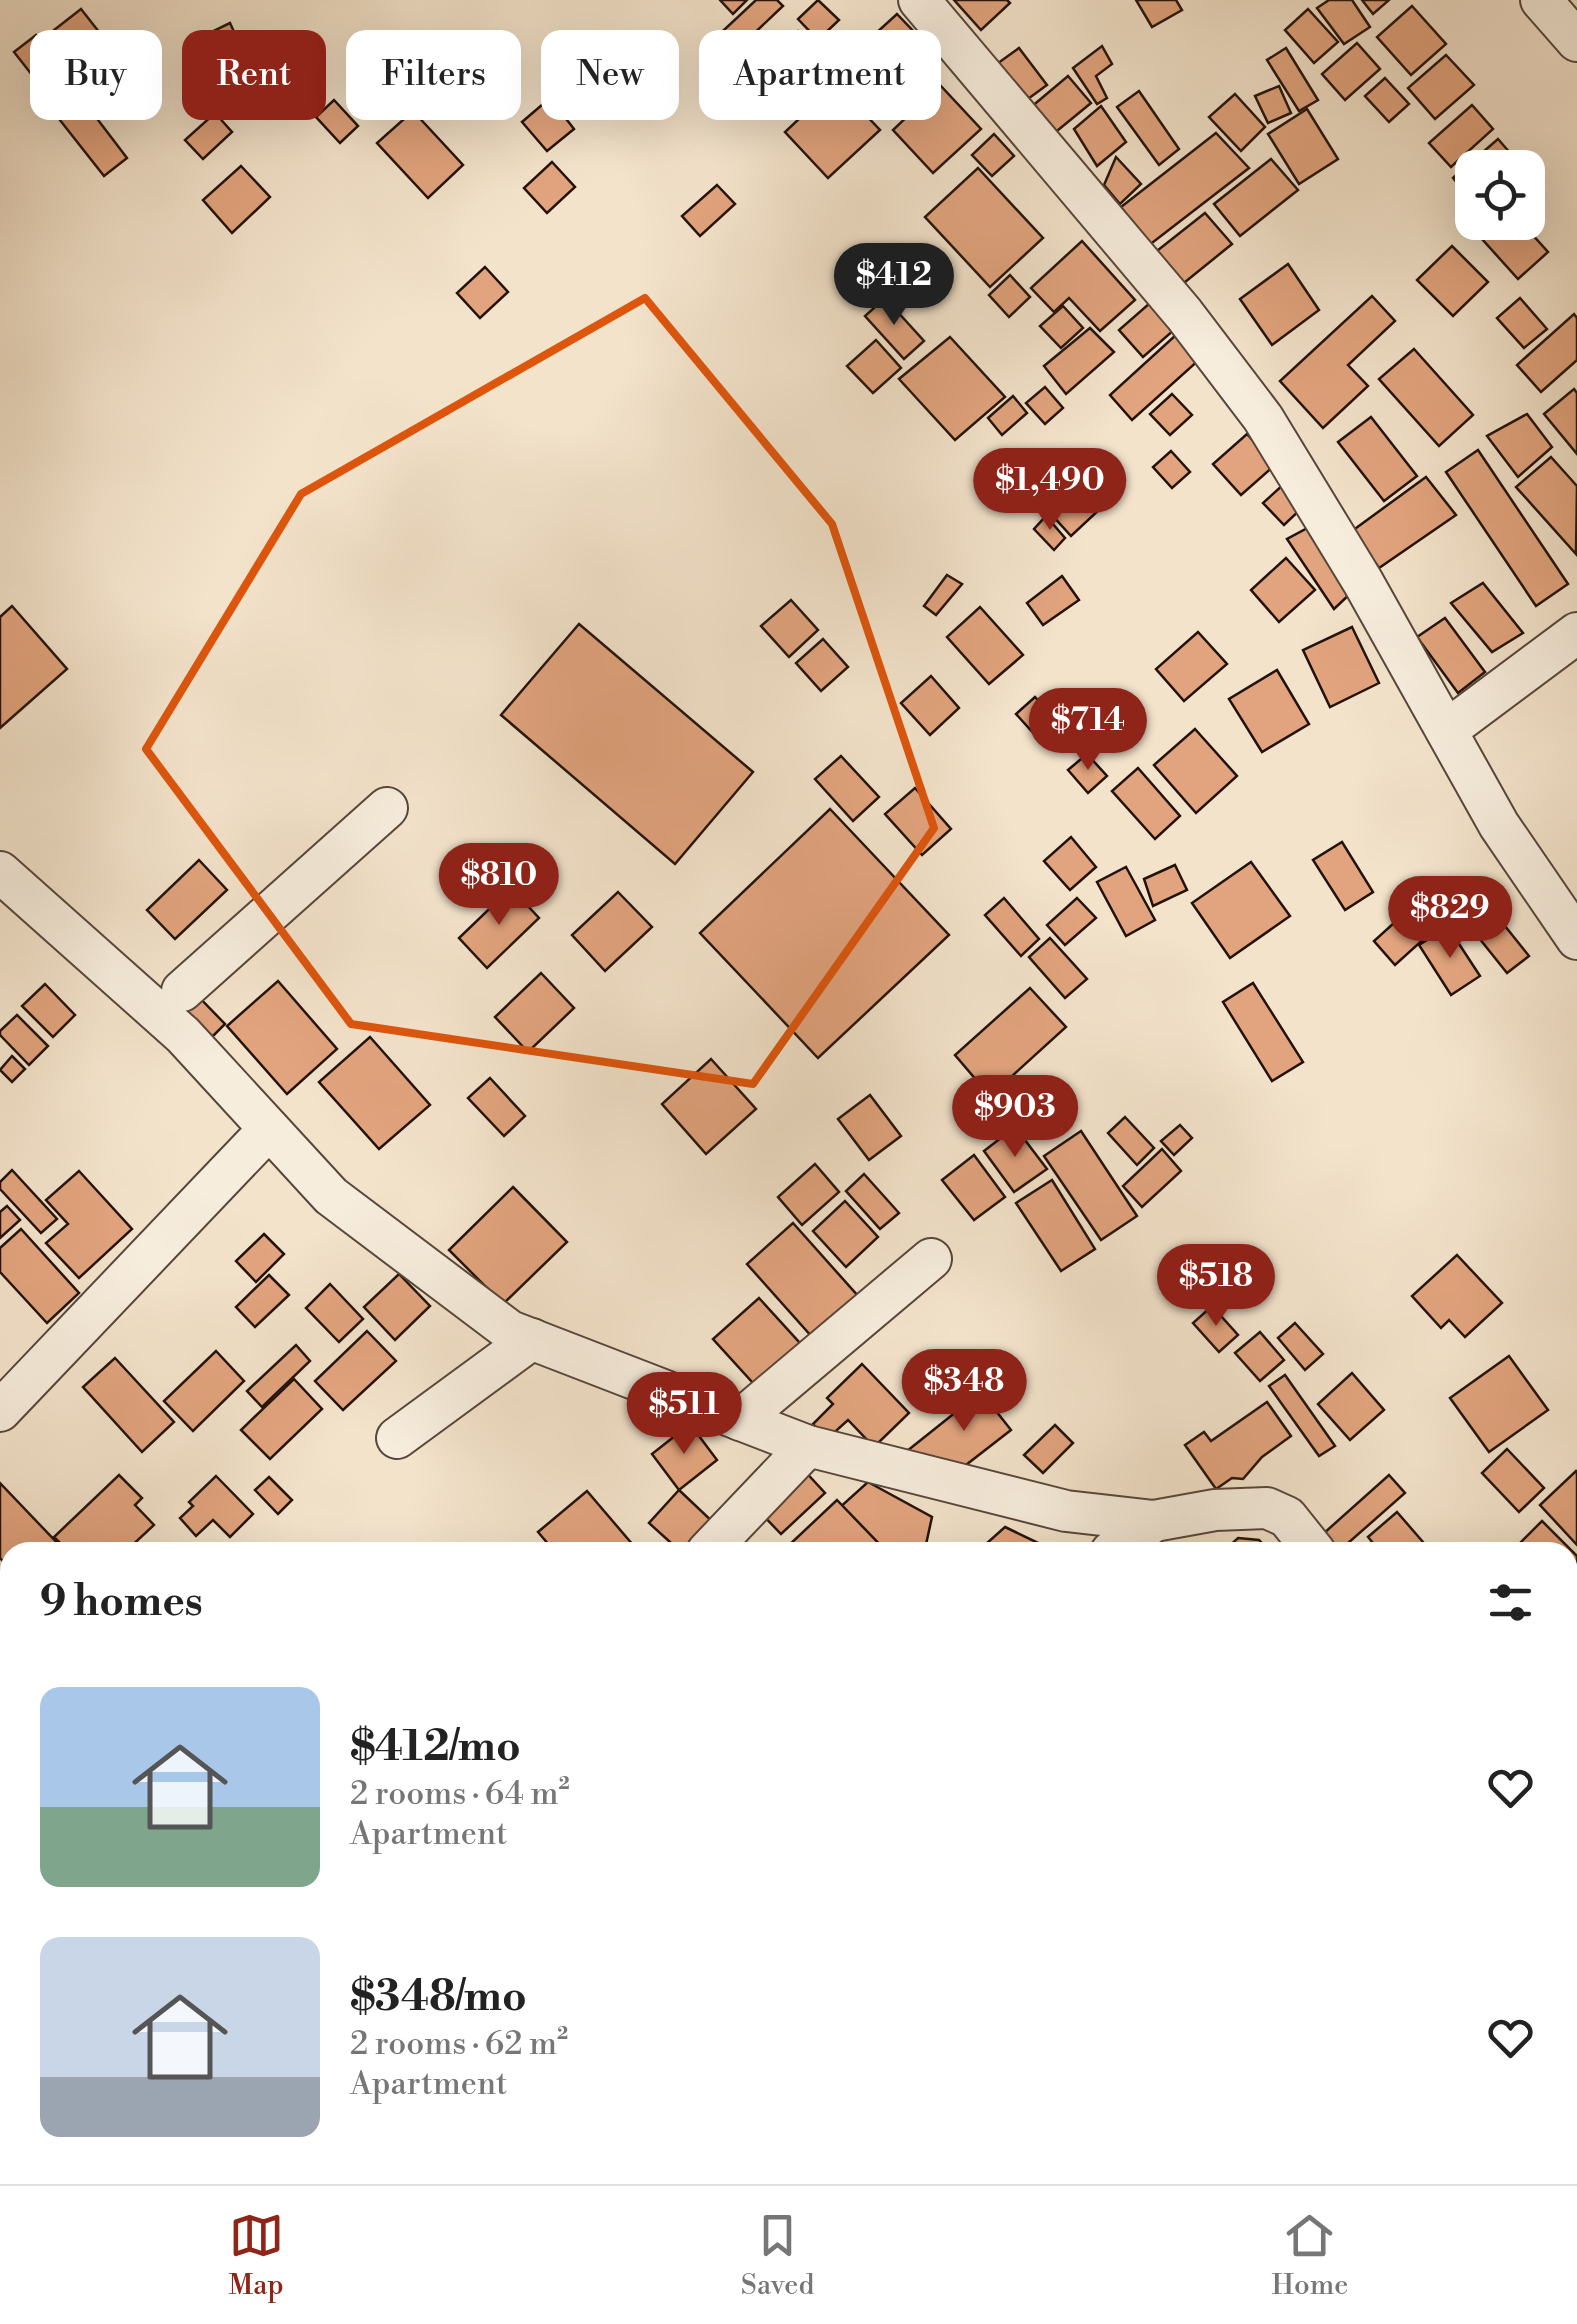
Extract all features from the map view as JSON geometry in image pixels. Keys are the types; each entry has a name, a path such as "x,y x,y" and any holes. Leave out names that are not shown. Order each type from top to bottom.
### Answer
{"street":[{"path":"919,0 1184,314 1264,418 1364,582 1500,825 1577,939"},
{"path":"1541,0 1577,41"},
{"path":"1447,730 1577,633"},
{"path":"182,992 387,808"},
{"path":"0,872 183,1035 331,1196 510,1331 808,1446 1066,1511 1154,1521 1215,1510 1266,1508 1286,1517 1307,1542"},
{"path":"0,1412 269,1128"},
{"path":"740,1420 931,1259"},
{"path":"397,1438 532,1340"},
{"path":"716,1542 808,1446"},
{"path":"1125,1542 1154,1521"}],"highlighted area":[{"path":"645,298 832,524 934,828 753,1084 351,1024 146,749 301,494"}],"building":[{"path":"720,0 747,0 733,14"},
{"path":"756,0 777,0 783,6 758,30 724,30"},
{"path":"818,0 839,20 828,30 808,30 798,19"},
{"path":"954,0 1007,0 1010,3 981,30"},
{"path":"1136,0 1176,0 1182,10 1152,27"},
{"path":"1329,0 1352,0 1370,27 1344,44 1317,8"},
{"path":"1362,0 1389,0 1373,14"},
{"path":"1412,6 1446,44 1411,75 1377,37"},
{"path":"81,9 97,30 54,30"},
{"path":"1308,9 1338,42 1314,63 1285,30"},
{"path":"897,14 912,30 879,30"},
{"path":"30,40 30,72 14,52"},
{"path":"1357,43 1380,69 1345,100 1322,74"},
{"path":"1102,46 1112,64 1096,76 1107,98 1097,104 1073,68"},
{"path":"1019,48 1047,85 1021,104 994,66"},
{"path":"1286,48 1318,100 1299,111 1267,60"},
{"path":"1446,55 1474,85 1435,119 1408,88"},
{"path":"1068,76 1091,103 1052,135 1030,108"},
{"path":"1385,78 1409,104 1389,122 1365,96"},
{"path":"941,86 981,129 933,173 893,130 903,120 941,120"},
{"path":"1279,86 1291,113 1268,123 1255,96"},
{"path":"1139,91 1179,149 1159,165 1117,107"},
{"path":"1235,94 1265,127 1241,151 1209,117"},
{"path":"334,100 346,113 346,120 358,126 340,143 319,120 326,120 326,108"},
{"path":"1472,105 1493,129 1470,150 1455,150 1455,163 1451,167 1429,143"},
{"path":"541,106 541,120 567,120 574,129 547,151 522,122"},
{"path":"1101,106 1126,142 1097,166 1074,129"},
{"path":"1307,109 1338,159 1299,184 1268,134"},
{"path":"60,120 98,120 127,158 104,176"},
{"path":"207,120 221,120 232,132 203,159 185,140"},
{"path":"403,120 421,120 463,165 428,198 377,143"},
{"path":"798,120 870,120 880,130 828,178 785,132"},
{"path":"1216,133 1249,168 1148,246 1121,207"},
{"path":"994,134 1014,156 992,176 972,155"},
{"path":"1498,139 1508,150 1485,150"},
{"path":"1116,157 1141,184 1120,204 1104,185"},
{"path":"1271,159 1298,190 1240,236 1214,204"},
{"path":"552,162 575,187 547,213 524,188"},
{"path":"241,166 270,197 232,233 203,200"},
{"path":"978,168 1043,238 990,287 925,217"},
{"path":"717,185 735,204 700,236 682,216"},
{"path":"1205,213 1232,244 1174,291 1148,258"},
{"path":"1483,240 1537,240 1548,252 1518,279"},
{"path":"1082,241 1135,300 1100,331 1069,298 1054,312 1031,288"},
{"path":"1452,246 1488,282 1453,316 1417,280"},
{"path":"1288,264 1319,310 1272,345 1240,299"},
{"path":"485,267 508,292 480,318 457,293"},
{"path":"1010,275 1030,297 1009,317 989,295"},
{"path":"1372,296 1395,321 1348,365 1368,386 1323,428 1280,381"},
{"path":"885,298 924,341 904,359 865,316"},
{"path":"1520,298 1547,329 1524,348 1497,318"},
{"path":"1150,303 1174,330 1143,357 1119,330"},
{"path":"1063,306 1083,328 1061,348 1040,326"},
{"path":"1574,314 1577,360 1541,392 1517,365"},
{"path":"1090,328 1114,352 1066,394 1044,366"},
{"path":"1177,334 1200,359 1132,420 1110,395"},
{"path":"950,337 1005,397 955,440 899,379"},
{"path":"876,340 901,368 873,393 847,366"},
{"path":"1414,349 1473,415 1439,446 1379,379"},
{"path":"1045,387 1063,408 1045,424 1026,403"},
{"path":"1574,389 1577,393 1577,454 1544,414"},
{"path":"1172,394 1192,415 1170,435 1150,414"},
{"path":"1013,396 1027,413 1002,435 988,418"},
{"path":"1527,414 1552,447 1518,477 1487,436"},
{"path":"1371,417 1417,476 1384,501 1338,442"},
{"path":"1247,434 1275,465 1241,495 1213,464"},
{"path":"1478,450 1568,584 1536,606 1446,472"},
{"path":"1171,451 1190,472 1172,488 1153,467"},
{"path":"1551,457 1577,486 1576,554 1516,487"},
{"path":"1426,477 1456,515 1379,568 1352,531"},
{"path":"1285,483 1305,505 1284,525 1263,503"},
{"path":"1081,487 1101,508 1071,536 1052,515"},
{"path":"1046,516 1065,538 1054,550 1034,529"},
{"path":"1315,524 1352,592 1334,609 1287,539"},
{"path":"1286,558 1315,590 1279,622 1251,590"},
{"path":"947,575 962,584 936,615 924,606"},
{"path":"1062,576 1079,600 1043,625 1027,603"},
{"path":"1483,583 1523,633 1492,652 1451,603"},
{"path":"791,600 818,630 789,657 761,626"},
{"path":"12,606 67,669 0,728 0,617"},
{"path":"980,607 1023,655 989,684 947,637"},
{"path":"1445,618 1485,672 1458,693 1417,637"},
{"path":"579,624 753,772 675,864 501,715"},
{"path":"1352,627 1379,683 1330,707 1303,650"},
{"path":"1198,632 1227,664 1184,701 1156,669"},
{"path":"823,639 848,667 821,691 796,663"},
{"path":"1277,670 1309,724 1262,752 1229,699"},
{"path":"931,676 959,708 930,735 901,703"},
{"path":"1035,697 1055,719 1036,736 1016,714"},
{"path":"1195,729 1237,776 1196,813 1154,765"},
{"path":"1087,754 1107,776 1088,793 1068,770"},
{"path":"841,756 879,797 853,821 815,779"},
{"path":"1138,768 1180,816 1155,839 1112,791"},
{"path":"915,788 951,829 922,855 885,814"},
{"path":"830,809 949,935 818,1058 700,933"},
{"path":"1071,837 1096,867 1070,890 1044,861"},
{"path":"1342,842 1373,892 1345,910 1313,860"},
{"path":"199,860 227,890 175,939 147,910"},
{"path":"1251,862 1290,916 1230,958 1192,903"},
{"path":"1175,865 1187,890 1153,906 1144,879"},
{"path":"1126,867 1155,920 1126,936 1097,882"},
{"path":"511,888 539,918 487,968 459,938"},
{"path":"618,892 652,927 605,971 572,935"},
{"path":"1004,898 1039,939 1021,956 985,915"},
{"path":"1077,898 1096,918 1065,945 1047,925"},
{"path":"1416,903 1437,927 1395,965 1374,941"},
{"path":"1497,916 1529,956 1507,973 1475,933"},
{"path":"1448,927 1480,976 1451,995 1419,945"},
{"path":"1050,938 1087,979 1065,998 1029,957"},
{"path":"541,973 574,1008 528,1052 495,1017"},
{"path":"278,981 337,1049 287,1094 227,1026"},
{"path":"1253,983 1303,1062 1272,1081 1223,1002"},
{"path":"45,984 75,1015 53,1037 22,1006"},
{"path":"1030,988 1066,1027 990,1096 955,1055"},
{"path":"194,992 225,1024 207,1042 175,1011"},
{"path":"17,1015 48,1046 29,1065 0,1035"},
{"path":"370,1037 430,1105 379,1149 319,1082"},
{"path":"12,1056 25,1069 12,1082 0,1070"},
{"path":"711,1059 756,1109 706,1154 662,1104"},
{"path":"490,1078 525,1116 504,1136 468,1098"},
{"path":"1013,1084 1037,1110 1024,1122 1001,1096"},
{"path":"870,1095 901,1136 869,1160 838,1119"},
{"path":"1125,1117 1154,1148 1137,1165 1108,1133"},
{"path":"1180,1125 1192,1138 1174,1155 1161,1141"},
{"path":"1015,1127 1047,1169 1014,1192 984,1151"},
{"path":"1081,1131 1137,1216 1101,1240 1044,1156"},
{"path":"1162,1149 1181,1171 1142,1207 1123,1186"},
{"path":"974,1155 1005,1197 974,1220 942,1180"},
{"path":"815,1164 839,1192 802,1225 778,1197"},
{"path":"12,1170 57,1219 41,1233 0,1189 0,1182"},
{"path":"79,1171 132,1229 79,1278 46,1243 68,1224 46,1200"},
{"path":"864,1174 899,1213 880,1229 846,1191"},
{"path":"1052,1180 1095,1249 1061,1271 1016,1203"},
{"path":"513,1187 567,1242 503,1304 449,1250"},
{"path":"845,1201 878,1237 846,1267 813,1231"},
{"path":"7,1206 20,1220 0,1238 0,1212"},
{"path":"793,1223 867,1306 821,1347 747,1264"},
{"path":"21,1229 79,1293 47,1323 0,1272 0,1248"},
{"path":"264,1234 284,1254 256,1282 236,1261"},
{"path":"1457,1255 1502,1303 1465,1337 1449,1320 1441,1328 1412,1296"},
{"path":"399,1274 430,1306 395,1340 364,1307"},
{"path":"269,1275 289,1295 255,1327 236,1307"},
{"path":"330,1284 363,1319 339,1342 306,1308"},
{"path":"759,1298 809,1353 763,1394 713,1339"},
{"path":"1212,1306 1238,1335 1219,1352 1193,1323"},
{"path":"1295,1323 1323,1354 1305,1370 1278,1338"},
{"path":"367,1331 396,1361 343,1410 315,1381"},
{"path":"1260,1332 1284,1360 1260,1381 1235,1353"},
{"path":"296,1345 310,1361 262,1407 247,1391"},
{"path":"216,1351 244,1381 193,1431 164,1401"},
{"path":"1509,1356 1548,1410 1489,1452 1450,1398"},
{"path":"115,1358 174,1422 142,1452 83,1387"},
{"path":"862,1364 909,1413 874,1447 848,1420 827,1439 813,1424 833,1404 827,1398"},
{"path":"1352,1373 1384,1410 1350,1440 1318,1404"},
{"path":"1285,1375 1335,1446 1319,1456 1269,1386"},
{"path":"294,1379 322,1409 270,1459 241,1430"},
{"path":"981,1392 1011,1430 962,1468 907,1451"},
{"path":"1267,1402 1291,1436 1262,1457 1243,1479 1232,1478 1216,1489 1185,1445 1204,1432 1211,1441"},
{"path":"690,1424 717,1460 679,1490 652,1454"},
{"path":"1055,1425 1073,1443 1043,1473 1024,1455"},
{"path":"1507,1449 1544,1488 1519,1512 1482,1473"},
{"path":"801,1467 825,1493 781,1534 756,1508"},
{"path":"1577,1472 1577,1542 1574,1542 1540,1505"},
{"path":"119,1475 142,1498 135,1505 154,1525 136,1542 59,1542 54,1537"},
{"path":"1389,1475 1405,1493 1349,1542 1331,1542 1323,1534"},
{"path":"216,1476 253,1514 230,1537 213,1520 196,1536 180,1518 193,1506 189,1502"},
{"path":"269,1477 292,1500 278,1514 255,1490"},
{"path":"868,1482 932,1517 927,1542 848,1542 828,1518"},
{"path":"0,1483 56,1542 0,1542"},
{"path":"679,1490 715,1524 698,1542 670,1542 649,1523"},
{"path":"587,1491 630,1542 546,1542 538,1532"},
{"path":"837,1500 877,1542 792,1542"},
{"path":"1397,1512 1423,1542 1372,1542 1368,1537"},
{"path":"1542,1521 1563,1542 1521,1542"},
{"path":"1005,1527 1036,1542 988,1542"},
{"path":"1238,1538 1261,1542 1234,1542"}]}
